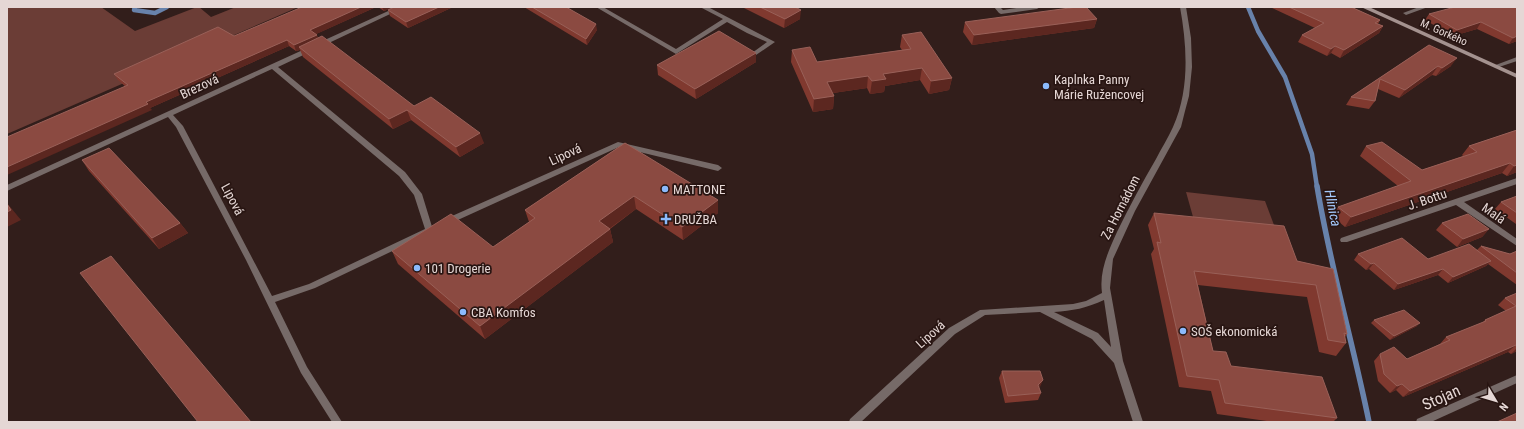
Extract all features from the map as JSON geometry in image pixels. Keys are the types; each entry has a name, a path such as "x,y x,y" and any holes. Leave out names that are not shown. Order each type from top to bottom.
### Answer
{"main road":[{"name":"M. Gorkého","path":"1364,7 1517,76"}],"street":[{"name":"Brezová","path":"7,188 402,7"},
{"path":"599,7 676,52 728,19"},
{"path":"703,7 728,19 749,32 772,42 754,54"},
{"path":"997,7 1001,12 1037,7"},
{"name":"Za Hornádom","path":"1138,422 1118,361 1106,288 1109,259 1119,235 1177,127 1183,111 1191,66 1190,46 1183,7"},
{"path":"1406,13 1425,7"},
{"path":"1496,66 1517,59"},
{"path":"273,66 402,174 418,194 435,228"},
{"name":"Lipová","path":"169,114 179,126 250,260 304,370 337,422"},
{"name":"Lipová","path":"270,300 312,286 618,144 718,168"},
{"name":"J. Bottu","path":"1344,240 1517,181"},
{"name":"Malá","path":"1456,202 1517,243"},
{"name":"Lipová","path":"854,422 952,331 983,312 1073,308 1088,304 1107,295"},
{"name":"Lipová","path":"1043,310 1094,336 1118,361"},
{"name":"Stojan","path":"1421,422 1517,379"}],"shaded area":[{"path":"7,7 101,7 135,31 197,7 211,17 236,7 296,8 7,134"},
{"path":"1186,192 1265,201 1277,233 1195,224"}],"building":[{"path":"302,7 361,7 310,30 317,35 294,45 287,40 146,102 148,104 7,167 7,137 128,85 114,74 218,27 234,36"},
{"path":"394,7 439,7 406,22 388,10"},
{"path":"532,7 566,7 596,24 586,39"},
{"path":"760,7 795,7 801,10 785,19"},
{"path":"1086,7 1097,19 974,35 965,22"},
{"path":"1289,7 1351,7 1380,20 1375,23 1383,26 1344,50 1335,46 1331,49 1302,35 1324,23"},
{"path":"1455,7 1517,7 1517,36 1513,38 1481,22 1457,30 1429,14"},
{"path":"719,31 756,53 695,89 657,65"},
{"path":"921,32 952,78 931,81 922,68 883,74 886,79 872,81 868,76 827,82 834,96 814,99 792,50 810,47 817,62 911,49 902,35"},
{"path":"322,36 414,106 431,97 480,133 456,147 407,110 389,119 299,47"},
{"path":"1429,45 1457,58 1442,68 1438,66 1405,90 1380,79 1375,101 1351,97"},
{"path":"1517,130 1517,165 1514,166 1510,163 1351,217 1338,207 1411,181 1366,146 1382,142 1422,170 1477,152 1469,146"},
{"path":"625,143 718,200 682,227 634,196 599,221 610,229 480,326 392,251 451,214 493,247 535,218 525,210"},
{"path":"109,148 180,223 152,238 82,160"},
{"path":"1517,196 1517,213 1501,202"},
{"path":"7,204 11,210 7,212"},
{"path":"1154,213 1284,226 1297,261 1333,269 1347,334 1344,333 1346,343 1328,340 1316,285 1194,271 1213,351 1226,352 1231,366 1322,377 1337,418 1225,403 1219,380 1187,376 1157,242 1161,243"},
{"path":"1468,214 1489,229 1463,239 1442,223"},
{"path":"1402,238 1428,259 1469,244 1491,261 1453,277 1443,269 1398,284 1374,263 1371,264 1358,254"},
{"path":"1481,246 1510,254 1517,251 1517,273"},
{"path":"111,256 251,422 198,422 80,273"},
{"path":"1517,293 1517,346 1516,345 1410,391 1402,384 1397,386 1384,374 1380,354 1394,347 1407,359 1450,340 1446,337 1486,321 1485,320 1516,306 1505,298"},
{"path":"1404,310 1420,323 1394,336 1374,320"},
{"path":"1002,371 1040,371 1043,380 1038,385 1041,393 1008,396"},
{"path":"1517,413 1517,422 1497,422"}],"waterway":[{"path":"135,7 134,10 155,13 167,7"},
{"name":"Hlinica","path":"1248,7 1258,31 1285,77 1312,154 1317,187"},
{"name":"Hlinica","path":"1317,186 1328,246 1369,422"}],"place":[{"name":"Kaplnka Panny Márie Ružencovej","path":"1046,86"},
{"name":"MATTONE","path":"665,189"},
{"name":"DRUŽBA","path":"666,219"},
{"name":"101 Drogerie","path":"417,268"},
{"name":"CBA Komfos","path":"463,312"},
{"name":"SOŠ ekonomická","path":"1183,331"}]}
